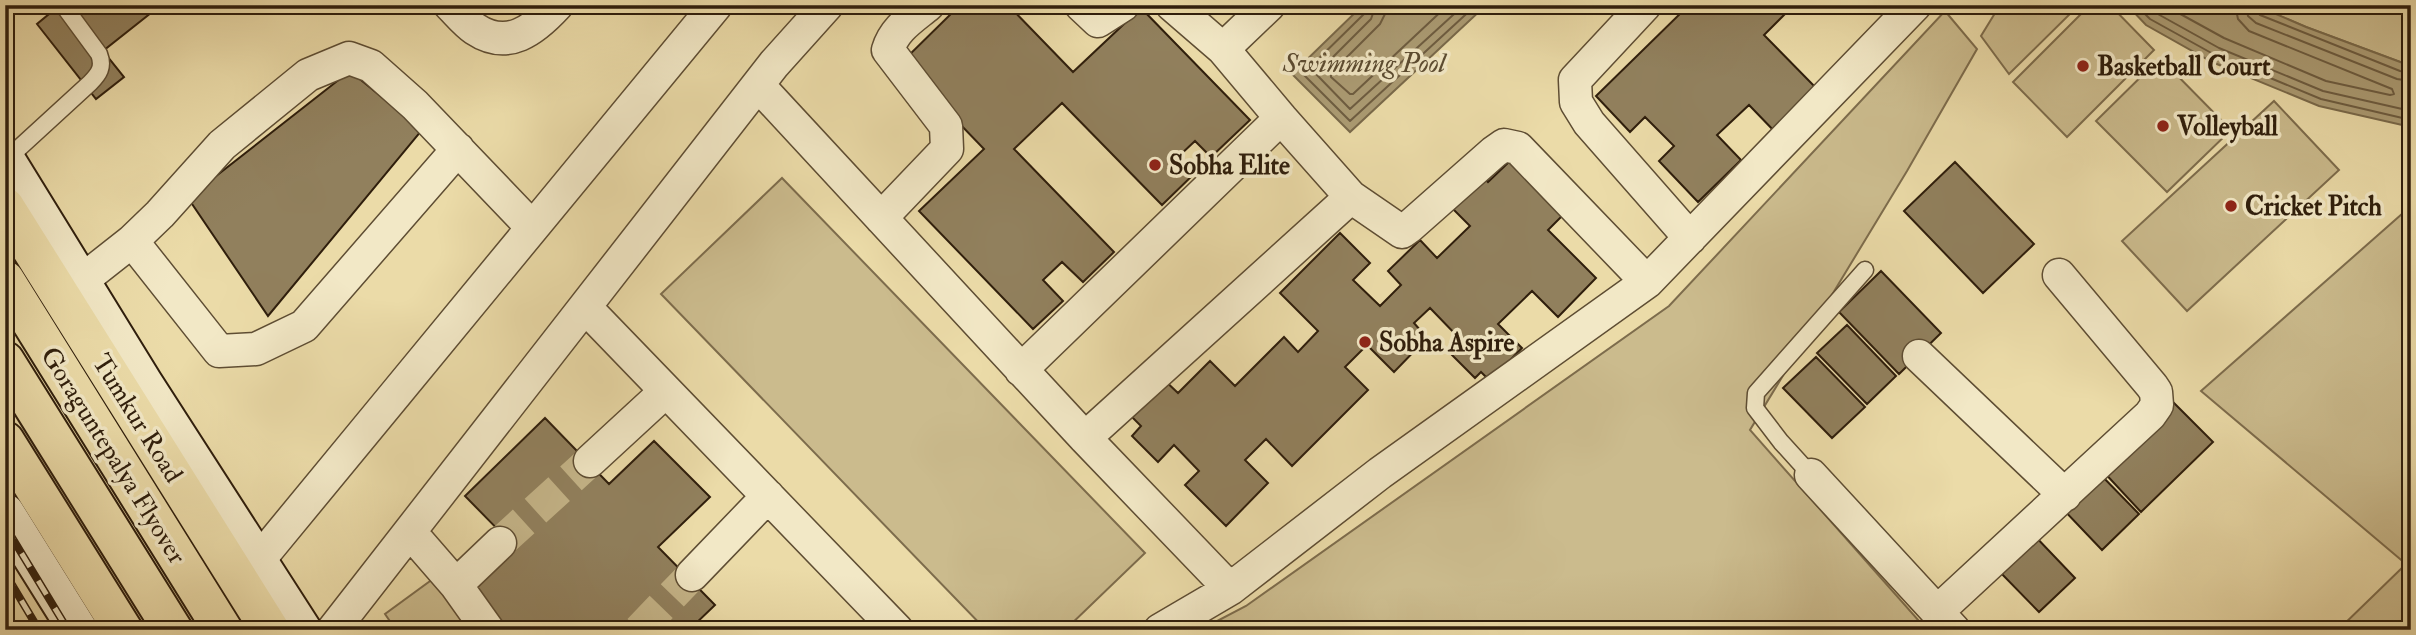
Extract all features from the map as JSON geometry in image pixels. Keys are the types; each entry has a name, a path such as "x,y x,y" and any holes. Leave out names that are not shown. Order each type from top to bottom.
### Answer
{"highway":[{"name":"Tumkur Road","path":"5,207 270,630"},
{"name":"Goraguntepalya Flyover","path":"5,281 223,630"},
{"name":"Goraguntepalya Flyover","path":"5,361 173,630"},
{"path":"5,442 123,630"}],"street":[{"path":"450,5 475,29 497,37 521,37 541,23 557,5"},
{"path":"258,561 531,226 716,5"},
{"path":"333,630 758,85 827,5"},
{"path":"881,218 947,149 946,126 888,50 899,29 928,5"},
{"path":"1081,5 1098,20 1123,5"},
{"path":"1172,5 1223,49 1350,197 1402,232 1504,145 1518,148 1647,282"},
{"path":"1223,49 1269,5"},
{"path":"1644,5 1575,80 1576,102 1589,123 1690,238"},
{"path":"1160,630 1230,589 1380,473 1647,282 1915,5"},
{"path":"80,282 132,241 160,214 222,145 308,75 349,58 371,66 415,105 531,226"},
{"path":"758,85 1021,370 1230,589"},
{"path":"1021,370 1281,118"},
{"path":"132,241 219,351 256,349 304,326 458,149"},
{"path":"6,159 80,282 302,630"},
{"path":"1085,438 1350,197"},
{"path":"1811,475 1945,621 2065,495 2150,415 2157,405 2152,386 2059,275"},
{"path":"585,307 897,630"},
{"path":"1919,356 2065,495"},
{"path":"590,461 666,391"},
{"path":"692,575 768,496"},
{"path":"5,513 78,630"},
{"path":"410,532 456,585 488,630"},
{"path":"456,585 500,543"}],"lane":[{"path":"6,159 100,71 102,62 99,54 63,5"},
{"path":"1811,475 1755,408 1756,393 1865,270"}],"shaded area":[{"path":"2000,5 2079,5 2009,74 1981,36"},
{"name":"Basketball Court","path":"2090,5 2110,5 2154,50 2067,137 2013,82"},
{"path":"2255,5 2411,5 2411,66 2306,27"},
{"path":"1945,11 1977,49 1907,171 1750,430 1927,630 1200,630 1246,606 1669,306"},
{"name":"Volleyball","path":"2160,58 2231,130 2167,192 2096,121"},
{"name":"Cricket Pitch","path":"2274,101 2339,170 2187,311 2122,241"},
{"path":"782,178 1145,553 1065,630 986,630 661,294"},
{"path":"2411,206 2411,630 2338,630 2406,564 2201,391"},
{"path":"437,576 467,630 396,630 385,614"}],"water":[{"name":"Swimming Pool","path":"1363,5 1480,5 1483,8 1350,132 1292,74"},
{"path":"2127,5 2255,5 2411,66 2411,127 2319,106 2212,62 2146,25"}],"building":[{"path":"60,5 161,5 103,51 124,77 96,99 37,24"},
{"name":"Sobha Elite","path":"960,5 1008,5 1073,72 1141,8 1250,120 1211,157 1195,141 1179,156 1195,173 1162,205 1062,103 1014,149 1114,252 1083,282 1062,262 1043,280 1063,301 1033,329 919,211 984,149 901,63"},
{"path":"1689,5 1794,5 1764,35 1821,93 1778,135 1749,105 1717,135 1741,160 1698,202 1659,161 1674,146 1645,117 1630,132 1596,96"},
{"path":"350,71 422,130 268,316 188,198"},
{"name":"Sobha Aspire","path":"1512,159 1565,213 1548,230 1596,278 1558,317 1532,291 1498,324 1522,348 1490,381 1481,372 1475,378 1448,351 1460,339 1430,308 1414,323 1427,338 1394,372 1367,345 1345,367 1368,390 1292,466 1266,439 1245,460 1268,483 1226,526 1185,485 1199,471 1174,445 1158,462 1132,436 1141,426 1127,412 1161,377 1178,393 1210,361 1235,386 1284,337 1298,352 1318,331 1280,293 1340,233 1370,263 1353,280 1380,306 1401,285 1388,271 1420,240 1437,258 1470,226 1451,207 1482,176 1488,182"},
{"path":"1955,162 2034,244 1983,293 1904,211"},
{"path":"1881,271 1941,333 1899,374 1839,312"},
{"path":"1847,325 1896,376 1867,404 1817,353"},
{"path":"1816,357 1865,407 1832,438 1783,388"},
{"path":"2171,400 2213,442 2141,512 2100,468"},
{"path":"545,418 609,484 654,441 710,497 658,547 715,605 689,630 498,630 465,596 515,547 465,496"},
{"path":"2097,471 2139,514 2102,550 2060,506"},
{"path":"2032,533 2075,578 2039,612 1996,568"}],"tunnel":[{"path":"500,543 590,461"},
{"path":"639,630 692,575"}],"railway":[{"path":"5,526 68,630"},
{"path":"5,573 39,630"}],"place":[{"name":"Basketball Court","path":"2083,66"},
{"name":"Volleyball","path":"2163,126"},
{"name":"Sobha Elite","path":"1155,165"},
{"name":"Cricket Pitch","path":"2231,206"},
{"name":"Sobha Aspire","path":"1365,342"}]}
